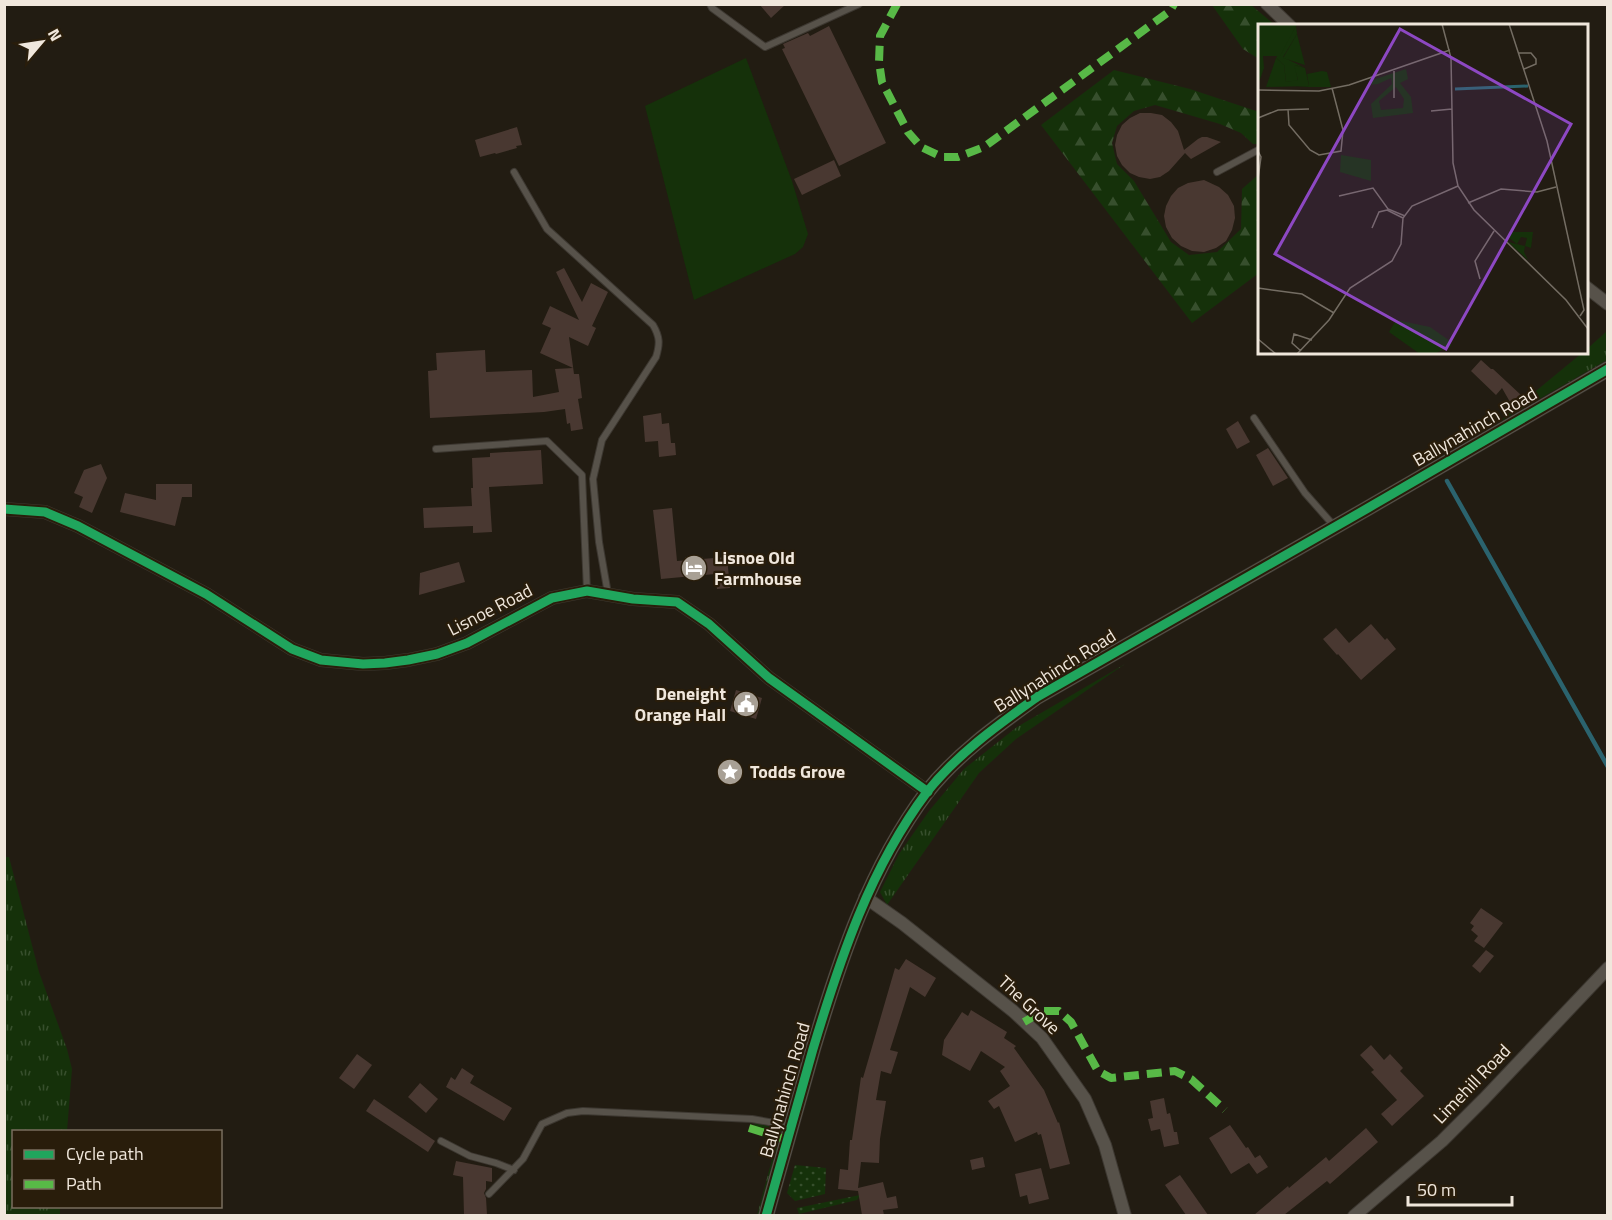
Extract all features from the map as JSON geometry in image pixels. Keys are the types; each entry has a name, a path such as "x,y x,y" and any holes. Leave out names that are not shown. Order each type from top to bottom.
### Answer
{"street":[{"path":"1267,4 1288,24"},
{"path":"1588,288 1608,304"},
{"name":"Ballynahinch Road","path":"766,1215 824,1014 843,954 866,897 900,833 928,792 956,761 996,727 1037,697 1608,369"},
{"name":"Lisnoe Road","path":"4,509 45,512 78,526 206,594 292,649 321,660 363,664 385,663 437,654 467,643 552,598 587,591 677,602 709,624 768,678 928,792"},
{"name":"The Grove","path":"866,897 1004,1004 1042,1038 1085,1099 1105,1145 1125,1215"},
{"name":"Limehill Road","path":"1354,1215 1442,1141 1608,968"}],"lane":[{"path":"710,4 712,8 765,47 859,4"},
{"path":"1217,172 1258,151"},
{"path":"514,172 547,229 653,325 659,336 656,357 602,440 593,479 599,542 608,594"},
{"path":"1254,418 1305,492 1335,527"},
{"path":"436,449 547,441 582,475 587,591"},
{"path":"489,1194 523,1160 542,1124 567,1113 583,1111 752,1119 792,1126"},
{"path":"441,1141 470,1156 514,1170"}],"green space":[{"path":"1212,5 1251,5 1274,24 1258,24 1258,58 1243,49"},
{"path":"746,58 792,181 808,234 803,247 795,254 694,300 645,106"},
{"path":"1114,70 1190,89 1258,112 1258,144 1253,144 1241,133 1220,124 1155,105 1134,111 1117,126 1112,143 1117,164 1134,181 1171,242 1189,255 1217,252 1241,229 1242,189 1258,175 1258,274 1192,323 1041,125"},
{"path":"1607,331 1607,360 1501,421 1581,354 1588,354 1588,348"},
{"path":"1125,664 1016,739 979,773 887,905 880,892 899,854 929,811 964,769 1017,727"},
{"path":"5,857 9,857 39,972 72,1069 67,1130 12,1130 12,1208 60,1208 60,1215 5,1215"},
{"path":"755,1122 781,1130 781,1143 761,1215 757,1215 777,1141 753,1133"},
{"path":"795,1165 826,1168 825,1194 795,1201 787,1193"},
{"path":"860,1195 857,1200 799,1214 797,1208"}],"building":[{"path":"759,4 786,4 771,18"},
{"path":"829,26 886,143 839,166 782,49 785,48 783,44 808,33 810,36"},
{"path":"1140,113 1162,115 1171,122 1178,131 1184,150 1202,137 1221,142 1191,159 1185,153 1169,171 1160,177 1150,179 1139,177 1130,173 1122,165 1115,145 1122,125"},
{"path":"517,127 522,145 480,157 475,140"},
{"path":"834,160 841,176 802,195 794,179"},
{"path":"1204,180 1219,187 1228,195 1234,206 1235,218 1226,241 1204,252 1192,251 1181,246 1172,238 1166,227 1164,216 1171,196 1178,188 1188,183"},
{"path":"564,268 582,302 591,283 608,292 592,326 596,328 588,346 569,337 574,374 579,374 582,398 578,399 583,429 571,431 570,423 567,424 565,409 430,418 428,371 437,370 436,353 485,350 486,372 532,370 533,397 559,392 555,369 573,368 540,353 551,328 542,324 550,306 579,320 556,272"},
{"path":"1481,360 1521,395 1510,402 1502,388 1496,395 1471,371"},
{"path":"661,413 662,424 669,423 671,443 675,443 676,455 659,457 658,441 645,442 643,416"},
{"path":"1238,421 1250,442 1237,449 1226,429"},
{"path":"1268,448 1288,478 1273,486 1256,455"},
{"path":"541,450 543,484 489,487 492,532 473,533 473,526 424,528 423,508 472,506 472,458 490,457 490,453"},
{"path":"101,464 107,478 92,513 79,507 83,497 74,493 84,470"},
{"path":"156,484 192,484 192,497 182,497 175,526 120,512 125,493 156,500"},
{"path":"672,508 677,561 727,557 730,588 717,589 715,574 661,579 653,510"},
{"path":"459,562 465,582 419,595 420,573"},
{"path":"1371,624 1396,649 1361,680 1323,639 1336,628 1349,643"},
{"name":"Deneight Orange Hall","path":"736,690 762,698 756,719 730,711"},
{"path":"1481,908 1503,923 1484,948 1474,941 1478,936 1471,930 1474,926 1470,923"},
{"path":"1486,950 1494,956 1480,973 1472,966"},
{"path":"906,959 936,978 925,997 910,987 890,1050 898,1052 891,1074 881,1071 876,1100 886,1101 879,1163 861,1162 858,1188 883,1182 887,1198 896,1196 898,1208 883,1210 884,1215 862,1215 858,1191 838,1189 840,1169 848,1170 850,1140 852,1140 861,1077 863,1078 895,968 899,970"},
{"path":"971,1010 1007,1032 1004,1038 1016,1046 1014,1048 1044,1090 1059,1122 1070,1164 1050,1169 1041,1134 1038,1135 1037,1132 1015,1142 999,1106 994,1109 988,1101 1010,1086 1000,1071 1005,1067 981,1051 970,1071 942,1055 944,1040 962,1012 968,1016"},
{"path":"1371,1045 1384,1060 1390,1054 1403,1068 1400,1071 1424,1096 1392,1126 1381,1114 1397,1100 1371,1072 1374,1070 1360,1055"},
{"path":"357,1054 372,1065 354,1089 339,1078"},
{"path":"462,1068 474,1076 470,1083 512,1108 504,1121 446,1087 451,1077 455,1080"},
{"path":"420,1083 438,1099 426,1113 408,1097"},
{"path":"1164,1098 1167,1114 1170,1113 1179,1144 1164,1147 1160,1129 1151,1131 1148,1119 1153,1118 1150,1101"},
{"path":"374,1099 435,1141 428,1152 366,1111"},
{"path":"1230,1125 1255,1158 1260,1155 1268,1167 1257,1174 1249,1163 1231,1174 1209,1138"},
{"path":"1366,1128 1378,1142 1330,1184 1327,1181 1284,1215 1254,1215 1326,1157 1329,1161"},
{"path":"983,1157 985,1167 972,1170 970,1160"},
{"path":"456,1161 492,1168 492,1182 486,1181 484,1193 487,1215 464,1215 463,1177 453,1175"},
{"path":"1041,1168 1049,1199 1029,1204 1027,1195 1020,1197 1015,1174"},
{"path":"1180,1175 1208,1215 1186,1215 1165,1185"}],"waterway":[{"path":"1447,481 1608,767"}],"marked path":[{"path":"897,4 880,36 879,62 882,82 908,132 921,147 942,157 958,157 984,147 1170,11 1174,4"},
{"path":"1024,1022 1043,1011 1059,1011 1071,1022 1098,1071 1111,1078 1175,1071 1191,1079 1225,1110"},
{"path":"749,1128 788,1140"}],"cycle path":[{"path":"766,1216 823,1015 859,915 873,883 907,821 927,792 951,765 993,729 1037,697 1608,369"},
{"path":"4,509 45,512 78,526 206,594 292,649 321,660 363,664 385,663 437,654 467,643 552,598 587,591 633,599 677,602 709,624 769,678 928,792"}],"place":[{"name":"Lisnoe Old Farmhouse","path":"694,568"},
{"name":"Deneight Orange Hall","path":"746,704"},
{"name":"Todds Grove","path":"730,772"}]}
